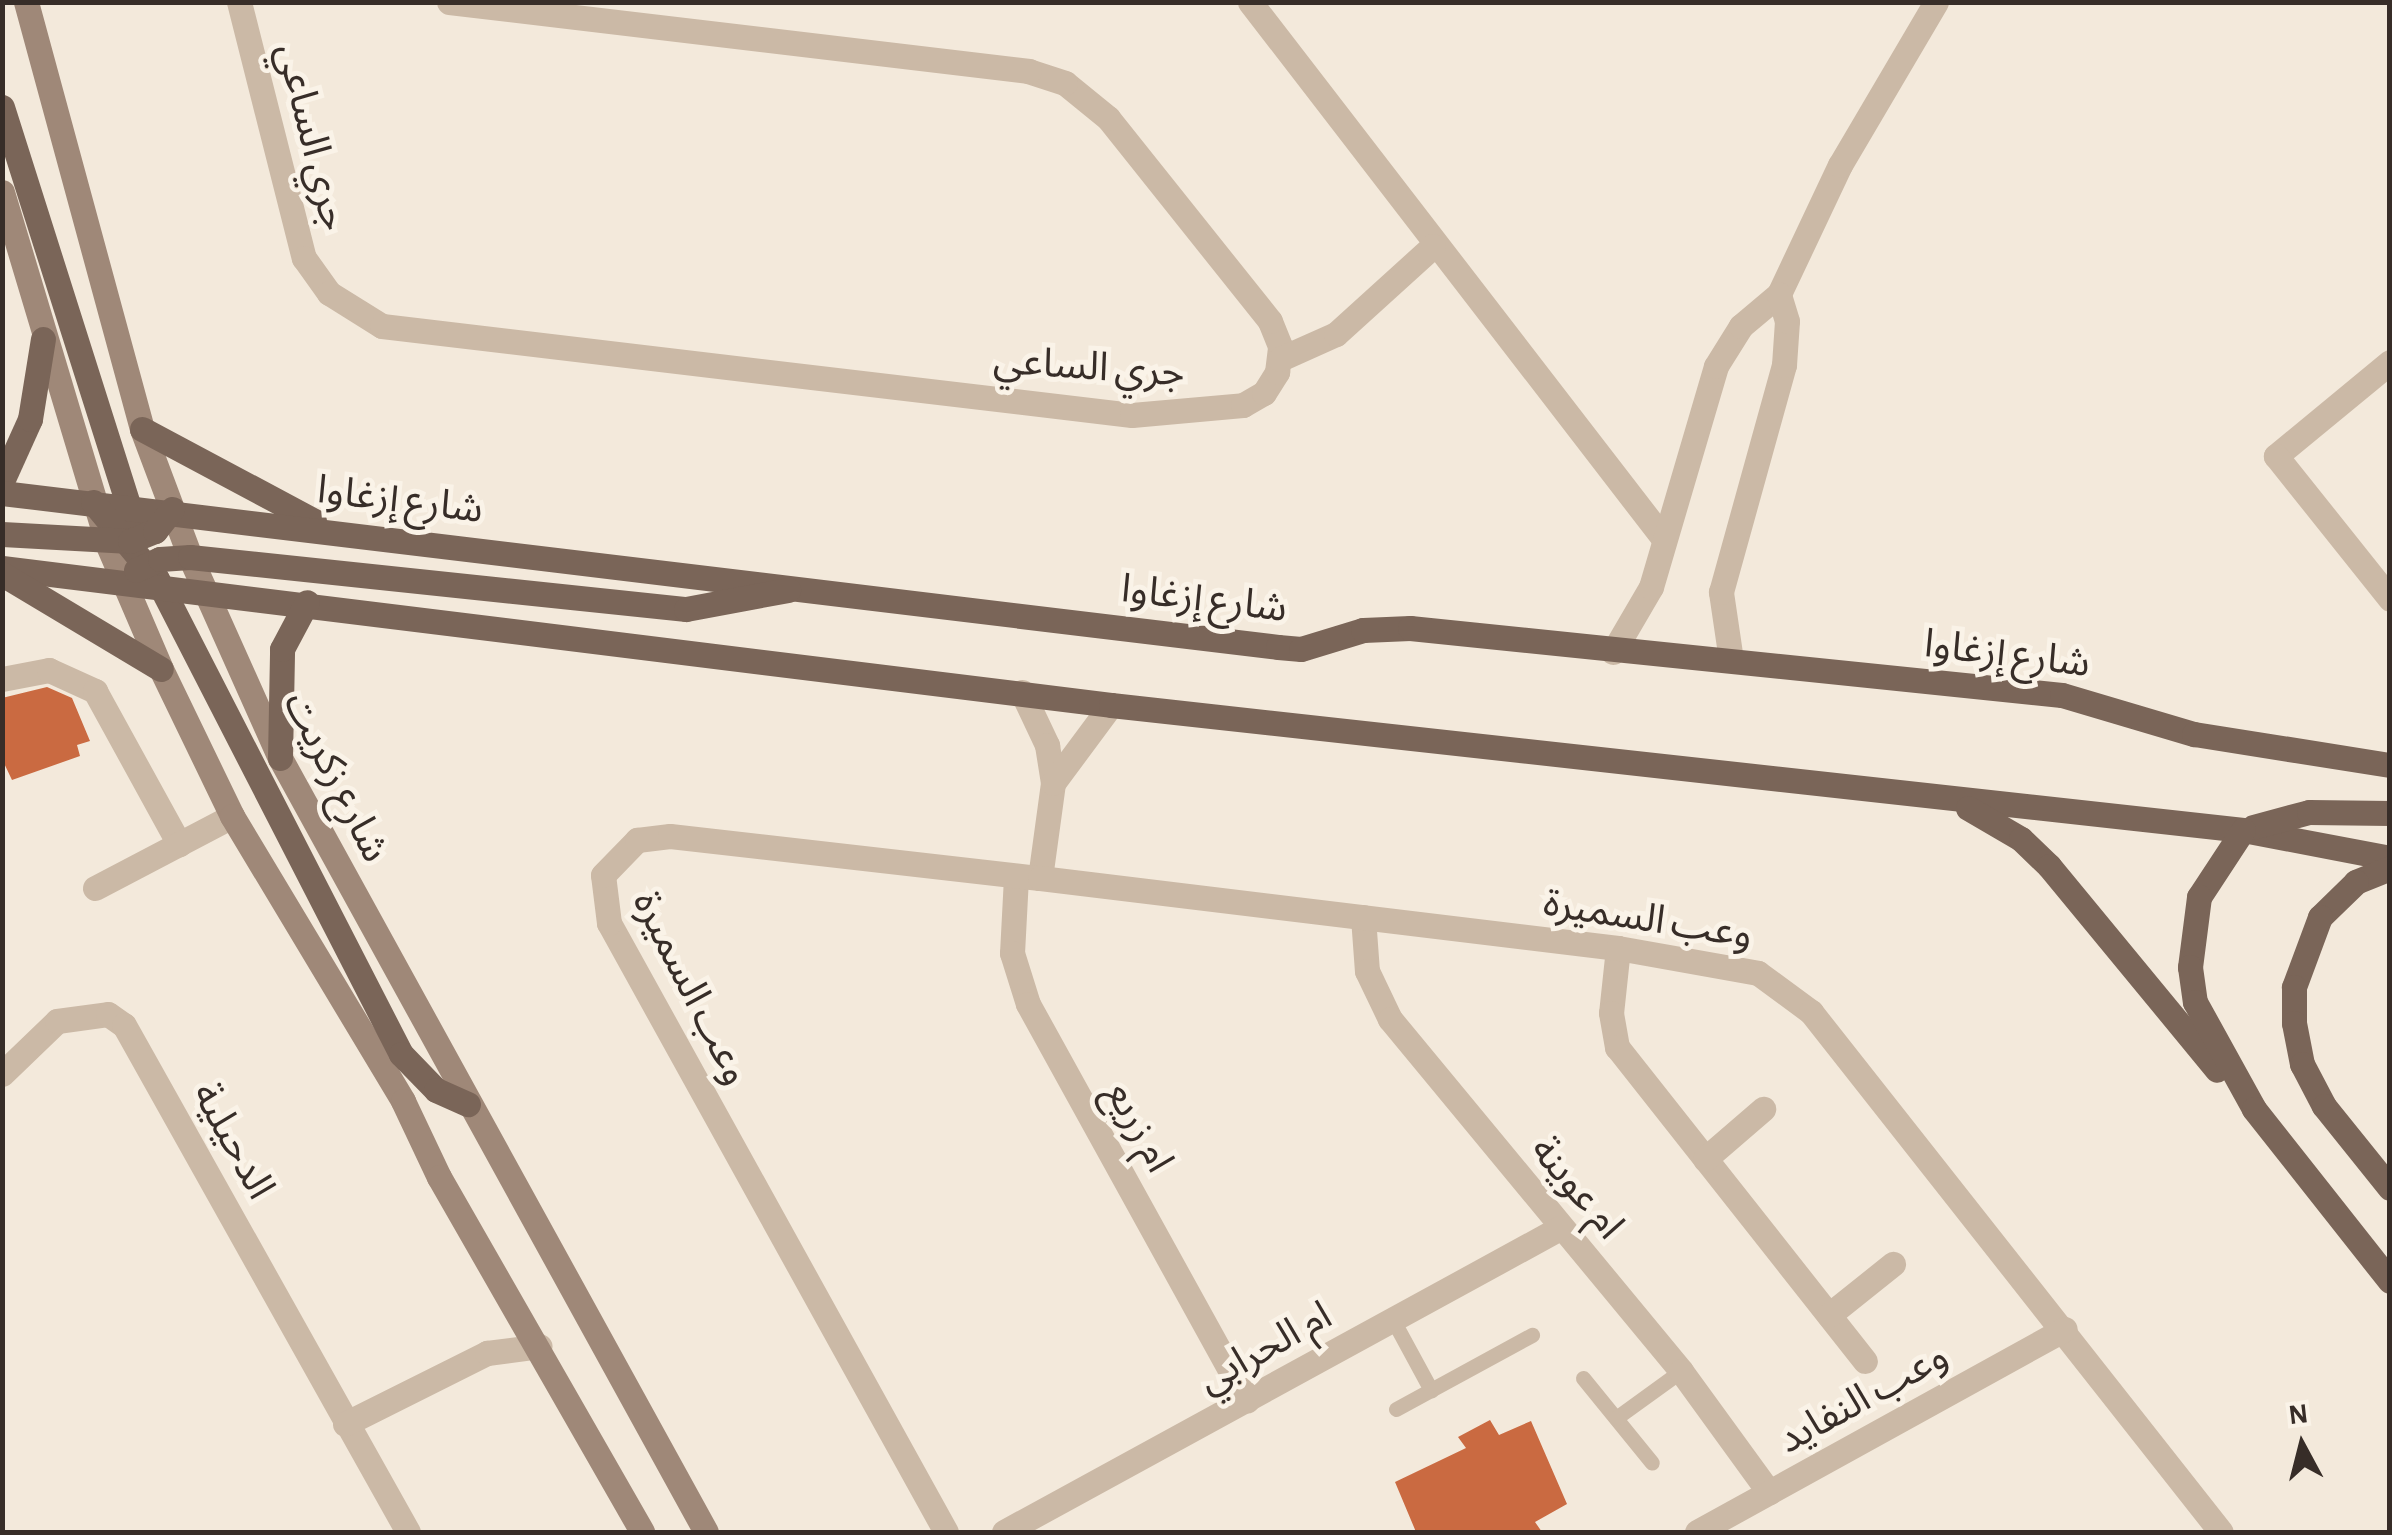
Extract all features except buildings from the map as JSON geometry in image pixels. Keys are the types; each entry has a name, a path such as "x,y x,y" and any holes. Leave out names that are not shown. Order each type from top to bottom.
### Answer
{"main road":[{"name":"شارع زكريت","path":"26,2 142,429 190,557 280,758 706,1532"},
{"path":"2,107 127,504 123,584 232,816 403,1101 439,1177 540,1346 642,1532"},
{"path":"2,192 42,339 93,502 127,541 206,592"},
{"path":"2,480 30,419 42,339"},
{"path":"142,429 327,528"},
{"name":"شارع إزغاوا","path":"2,493 172,509 1301,649 1386,627 2062,695 2194,734 2390,765"},
{"path":"2,534 127,541 172,509"},
{"path":"123,584 154,562 190,557 686,608 736,604 798,587"},
{"path":"154,562 162,588 401,1054 436,1090 468,1104"},
{"path":"2,571 307,602 1111,705 1949,801 2243,830 2390,858"},
{"path":"2,571 162,669"},
{"path":"280,758 282,649 307,602"},
{"path":"1949,801 2022,839 2049,866 2180,1030 2254,1109 2390,1280"},
{"path":"2254,1109 2210,1038 2190,967 2199,897 2243,830 2309,812 2390,813"},
{"path":"2390,868 2356,882 2320,917 2294,987 2294,1023 2302,1064 2324,1106 2390,1188"}],"street":[{"name":"جري الساعي","path":"240,2 304,258 328,292 382,326 1132,415 1243,405 1272,383 1280,359"},
{"path":"449,2 1030,71 1065,83 1108,118 1260,308 1277,333 1280,359 1336,334 1434,246"},
{"path":"1250,2 1434,246 1663,538"},
{"path":"1613,652 1641,610 1716,366 1741,326 1779,294 1840,165 1936,2"},
{"path":"1731,660 1720,592 1784,364 1787,321 1779,294"},
{"path":"2390,362 2276,456 2390,599"},
{"path":"2,678 49,670 95,691 180,844"},
{"path":"1022,692 1047,745 1054,783"},
{"path":"1028,878 1054,783 1111,705"},
{"path":"95,888 232,816"},
{"name":"وعب السميرة","path":"946,1532 609,923 600,891 611,860 653,836 1364,917 1736,966 1796,997 2065,1329 2222,1532"},
{"name":"ام زريع","path":"1028,878 1012,953 1028,1004 1247,1400"},
{"name":"ام عوينة","path":"1364,917 1364,953 1379,1003 1681,1371 1769,1492"},
{"path":"1618,948 1610,1013 1617,1047 1865,1361"},
{"name":"الدحيلية","path":"2,1074 57,1022 108,1014 124,1026 408,1532"},
{"path":"1705,1159 1763,1109"},
{"name":"ام الحرابي","path":"1004,1532 1560,1228"},
{"path":"1829,1315 1893,1264"},
{"path":"486,1353 520,1314"},
{"name":"وعب النفايد","path":"1697,1532 2065,1329"},
{"path":"345,1424 486,1353 540,1346"}],"lane":[{"path":"1394,1320 1431,1390"},
{"path":"1396,1408 1532,1334"},
{"path":"1616,1418 1681,1371"},
{"path":"1583,1378 1652,1464"}]}
